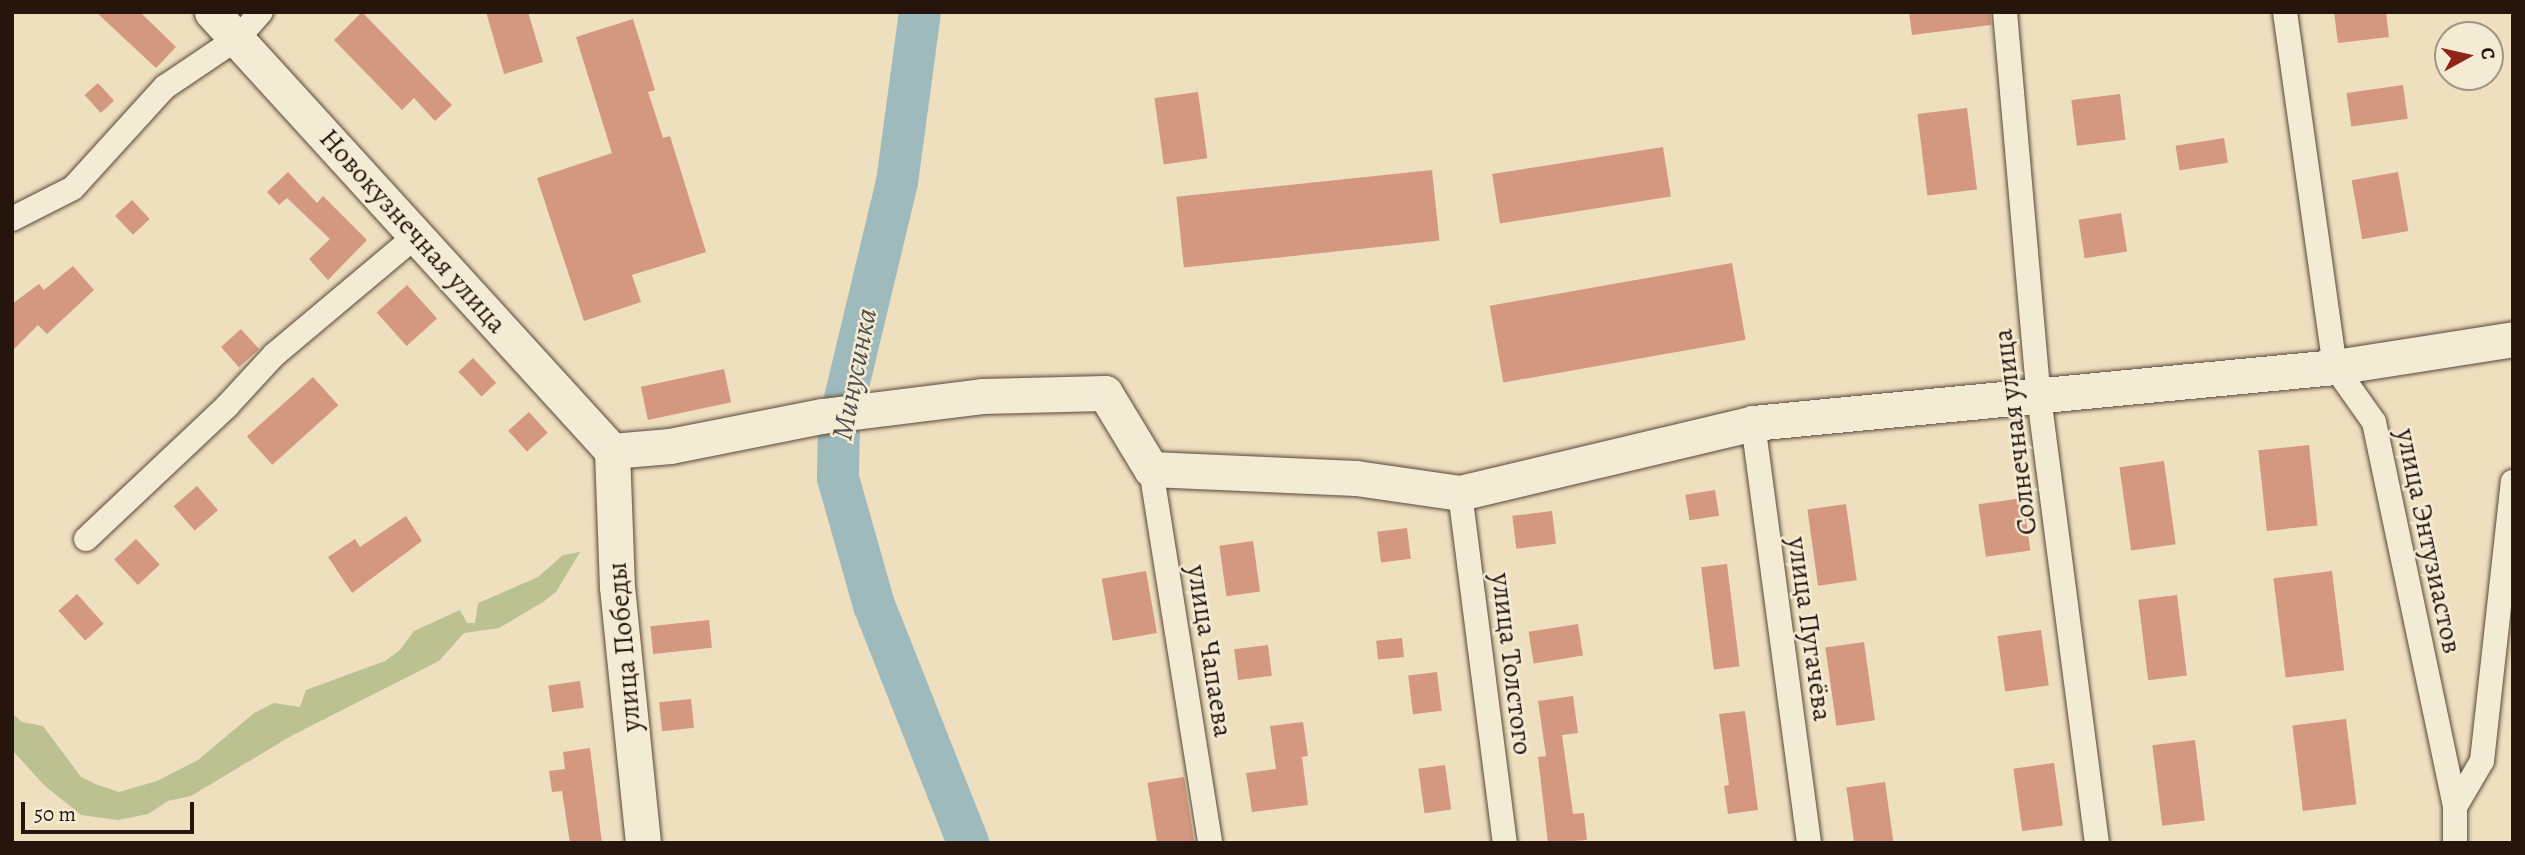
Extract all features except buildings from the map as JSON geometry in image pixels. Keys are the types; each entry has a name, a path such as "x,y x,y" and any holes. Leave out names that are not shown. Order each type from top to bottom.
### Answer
{"street":[{"name":"Новокузнечная улица","path":"212,12 250,25 417,235 612,451"},
{"name":"Солнечная улица","path":"2005,12 2039,397 2097,843"},
{"name":"улица Энтузиастов","path":"2285,12 2335,367 2374,422 2455,807 2455,843"},
{"path":"12,219 74,188 165,87 250,25"},
{"path":"86,538 227,406 274,355 417,235"},
{"path":"612,451 670,446 822,415 982,396 1105,393 1151,468 1356,478 1460,493 1753,423 2335,367 2513,339"},
{"name":"улица Пугачёва","path":"1753,423 1809,843"},
{"name":"улица Победы","path":"612,451 617,587 643,843"},
{"name":"улица Чапаева","path":"1151,468 1210,843"},
{"path":"2455,807 2482,761 2513,482"},
{"name":"улица Толстого","path":"1460,493 1505,843"}],"green space":[{"path":"580,552 556,592 543,602 499,628 464,633 439,661 291,736 191,796 168,801 148,814 118,820 81,815 44,785 12,750 12,713 22,722 43,726 81,777 98,785 119,792 157,781 198,760 254,713 274,703 300,707 306,690 385,661 400,650 414,631 460,610 467,623 475,623 478,603 538,577 563,555"}],"waterway":[{"name":"Минусинка","path":"920,12 897,182 839,424 838,478 874,605 968,843"}]}
